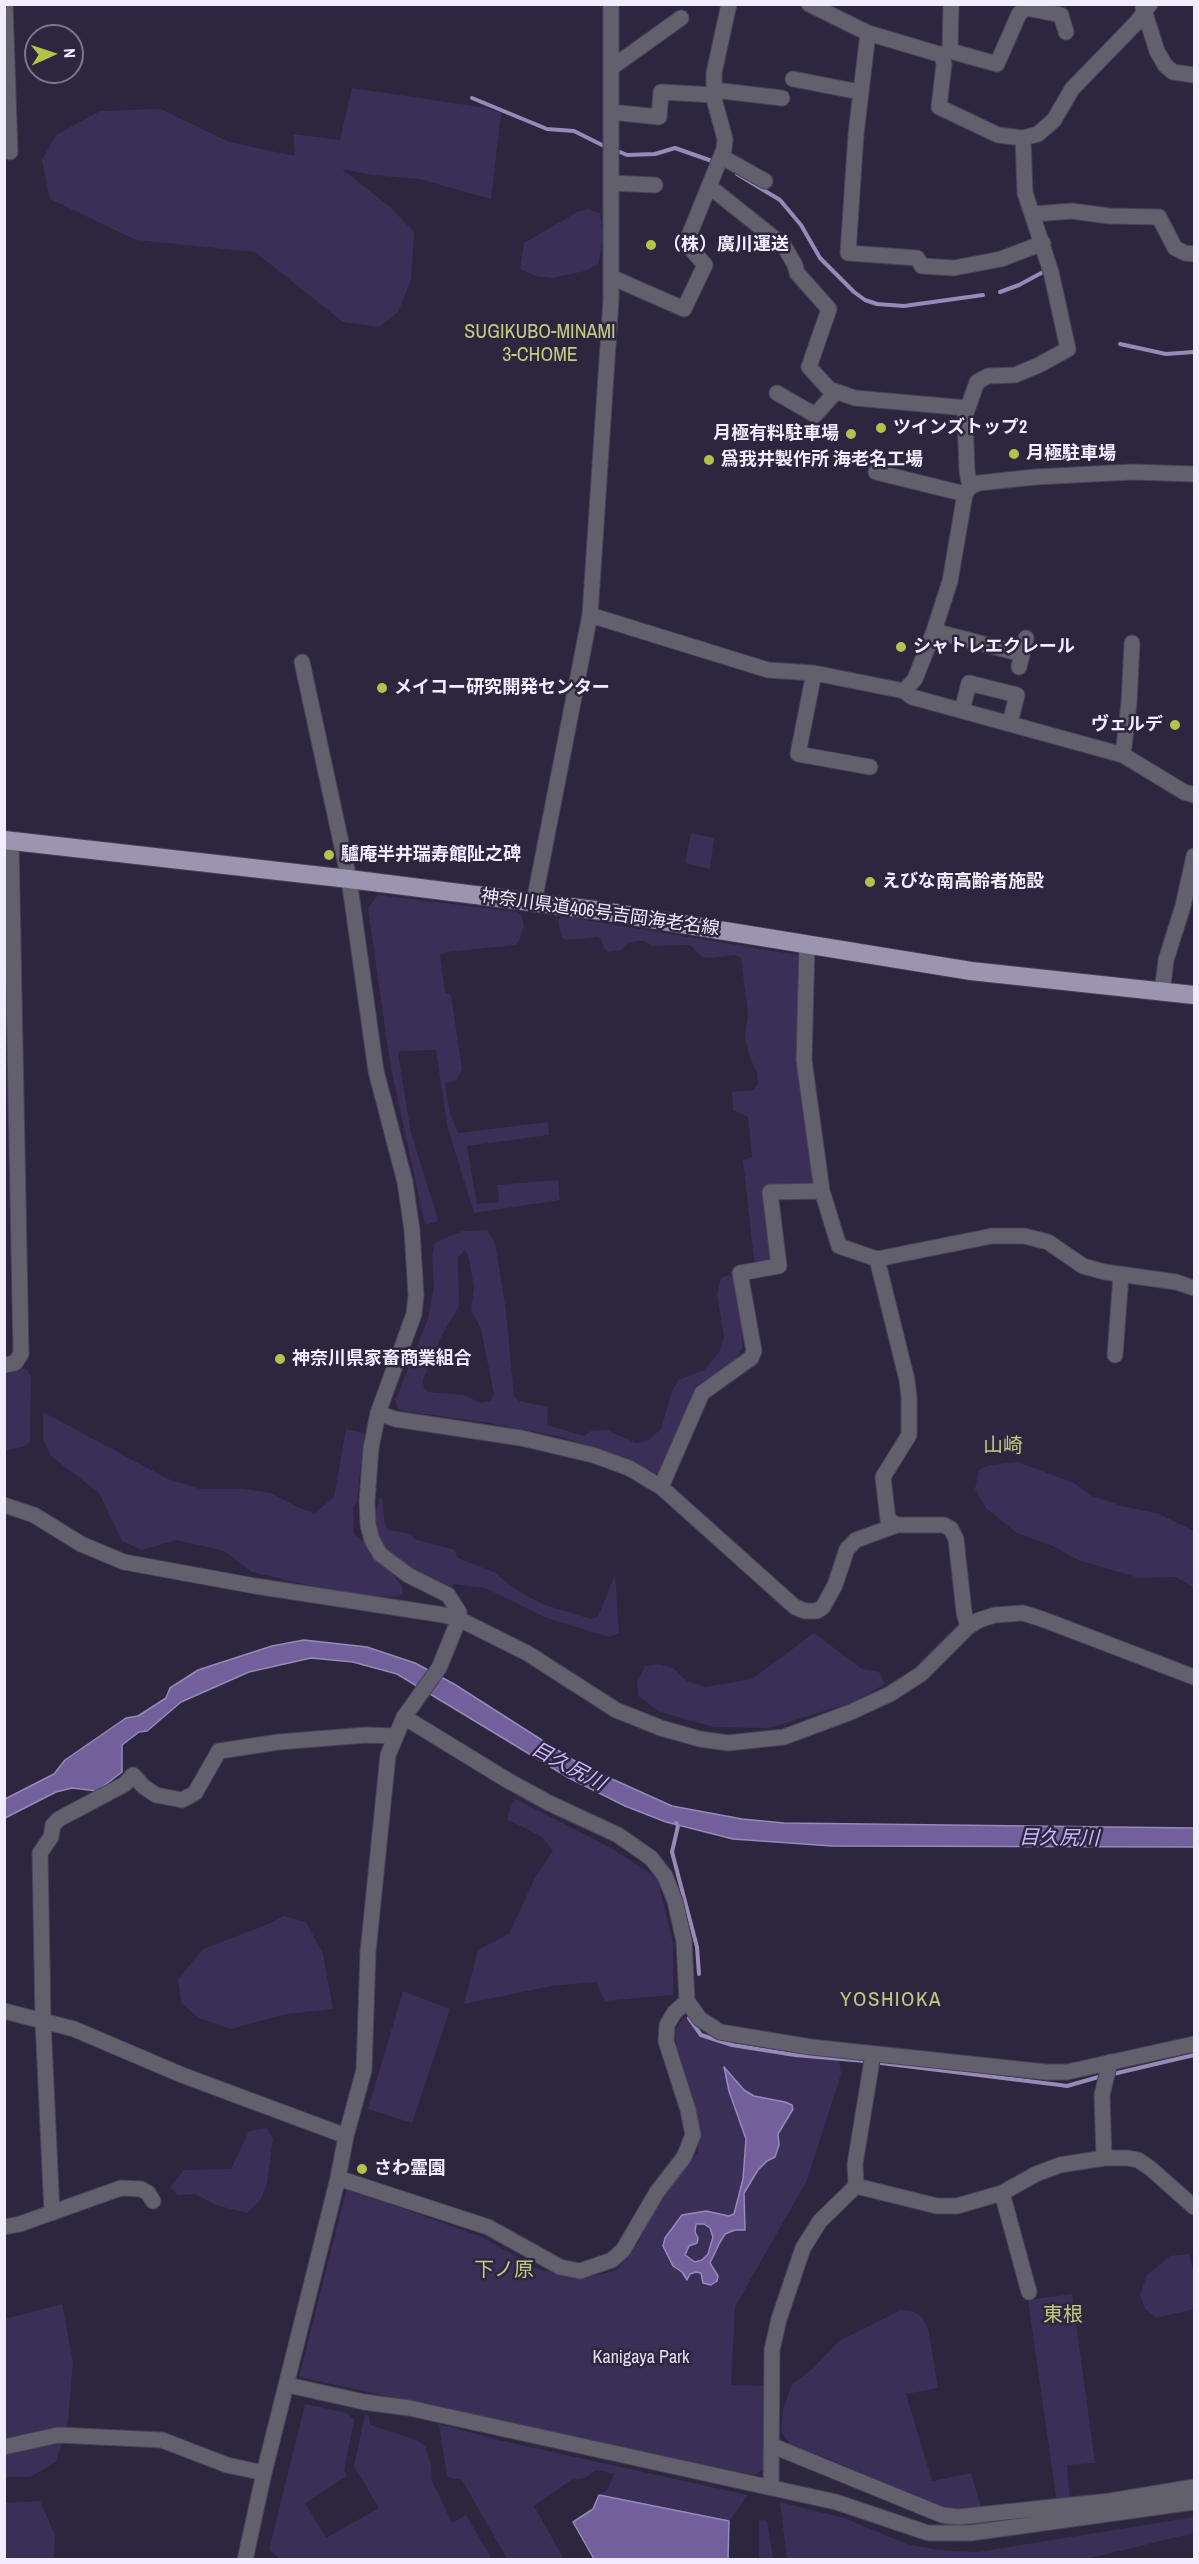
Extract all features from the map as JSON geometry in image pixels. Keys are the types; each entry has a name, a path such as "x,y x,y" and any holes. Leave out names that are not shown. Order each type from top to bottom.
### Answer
{"main road":[{"name":"神奈川県道406号吉岡海老名線","path":"8,841 534,902 971,971 1194,996"}],"street":[{"path":"5,4 10,152"},
{"path":"534,902 590,615 611,277 611,4"},
{"path":"611,277 684,309 705,265 686,243 722,157 725,139 714,93 714,73 729,4"},
{"path":"809,4 868,33 997,64 1019,14 1026,8 1061,15 1066,32"},
{"path":"951,4 939,107 998,135 1023,138 1038,134 1047,127 1072,89 1146,7"},
{"path":"1146,7 1157,51 1165,65 1173,72 1194,75"},
{"path":"611,69 681,18"},
{"path":"868,33 860,92 848,253 917,258 922,266 954,268 982,264 1043,243"},
{"path":"793,79 860,92"},
{"path":"611,112 659,117 661,92 782,98"},
{"path":"904,691 915,679 950,581 968,490 965,417 977,382 988,376 1015,375 1039,366 1068,349 1043,243 1025,193 1023,138"},
{"path":"722,157 765,182"},
{"path":"611,183 655,185"},
{"path":"710,187 784,246 797,273 829,309 809,367 829,389 855,398 967,408"},
{"path":"1034,214 1072,211 1109,216 1159,217 1175,248 1194,254"},
{"path":"777,393 815,416 836,392"},
{"path":"876,472 968,490 980,483 1035,477 1132,472 1194,474"},
{"path":"590,615 768,670 814,673 904,691 912,697 1122,755 1184,792 1194,795"},
{"path":"934,631 1020,661 1026,638"},
{"path":"1122,755 1130,703 1132,643"},
{"path":"245,2559 264,2473 288,2385 366,2060 368,1952 385,1771 394,1736 407,1713 440,1668 459,1619 459,1612 448,1595 408,1575 380,1554 372,1540 367,1501 371,1448 378,1413 414,1314 416,1284 412,1230 405,1182 376,1071 349,879 302,662"},
{"path":"814,673 798,754 870,767"},
{"path":"962,710 969,683 1017,695 1010,723"},
{"path":"4,1365 15,1363 21,1354 8,841"},
{"path":"1162,993 1166,960 1194,856"},
{"path":"807,945 804,1060 822,1191 839,1246 877,1259 992,1236 1024,1236 1047,1242 1083,1266 1121,1275 1176,1282 1194,1288"},
{"path":"661,1487 702,1392 751,1358 754,1351 740,1273 779,1266 770,1192 822,1191"},
{"path":"877,1259 908,1380 909,1435 883,1477 888,1520 897,1525"},
{"path":"1115,1355 1121,1275"},
{"path":"378,1413 395,1419 521,1438 593,1455 629,1468 661,1487 795,1607 804,1611 817,1611 828,1599 847,1549 856,1540 897,1525 944,1525 951,1529 956,1539 964,1612 968,1627"},
{"path":"4,1505 34,1515 81,1545 124,1562 459,1619 527,1653 616,1710 661,1728 699,1739 728,1743 784,1737 851,1712 890,1694 921,1674 968,1627 979,1620 995,1615 1023,1613 1194,1677"},
{"path":"407,1713 517,1786 618,1835 651,1858 665,1876 675,1902 684,1941 687,2001 700,2019 720,2032 811,2047 1046,2072 1067,2072 1194,2044"},
{"path":"52,2213 43,2020 40,1853 51,1837 53,1825 117,1789 133,1775 144,1787 156,1795 182,1800 195,1793 219,1751 279,1742 366,1734 394,1736"},
{"path":"338,2178 488,2227 560,2267 580,2271 612,2260 623,2250 657,2192 684,2157 693,2135 688,2110 666,2041 668,2025 674,2013 687,2001"},
{"path":"4,2011 74,2029 182,2075 346,2136"},
{"path":"771,2487 772,2350 795,2267 803,2248 820,2221 856,2186 855,2164 873,2054"},
{"path":"1104,2158 1102,2095 1110,2062"},
{"path":"856,2186 937,2206 957,2206 1002,2193 1036,2174 1060,2165 1104,2158 1138,2160 1194,2207"},
{"path":"4,2227 20,2224 121,2188 141,2189 148,2193 153,2201"},
{"path":"1002,2193 1029,2292"},
{"path":"288,2385 364,2402 409,2408 836,2502 928,2533 945,2534 1034,2525 1194,2502"},
{"path":"4,2447 58,2434 162,2440 227,2465 264,2473"},
{"path":"772,2446 942,2515 958,2517 1110,2501 1194,2487"}],"green space":[{"path":"352,88 487,108 501,113 491,199 419,179 372,175 342,169 390,207 414,232 411,280 398,312 379,327 343,322 255,252 136,240 50,199 42,160 56,135 100,111 161,109 229,142 295,156 293,134 340,140"},
{"path":"588,209 600,213 603,238 598,264 585,271 552,278 536,276 520,269 524,243 577,212"},
{"path":"691,833 714,838 710,869 685,863"},
{"path":"378,895 517,912 521,915 524,925 519,941 515,945 448,952 440,955 445,992 451,995 462,1069 456,1081 445,1083 450,1113 458,1133 548,1122 549,1135 467,1146 477,1204 499,1202 498,1185 558,1180 560,1200 474,1213 447,1125 436,1050 400,1051 398,1054 411,1133 438,1221 425,1225 390,1063 368,908"},
{"path":"561,916 798,955 797,1061 819,1181 813,1187 767,1187 775,1259 758,1264 754,1260 743,1160 752,1157 748,1117 733,1110 732,1092 753,1090 758,1085 757,1072 750,1058 745,1038 748,1013 741,958 735,955 702,957 690,945 652,946 645,941 636,941 627,944 622,950 608,952 601,939 597,937 565,940 561,936 558,921"},
{"path":"487,1230 495,1243 506,1311 514,1396 519,1401 548,1407 547,1425 584,1436 591,1431 607,1430 636,1443 647,1441 661,1429 672,1391 678,1380 704,1370 720,1351 724,1336 717,1294 721,1278 730,1275 737,1285 743,1332 742,1349 734,1360 695,1387 662,1471 653,1475 615,1454 558,1436 483,1422 404,1411 398,1408 395,1401 428,1319 434,1286 432,1258 434,1245 438,1241 463,1231","holes":["464,1251 468,1254 474,1287 471,1310 481,1329 494,1394 491,1400 480,1403 465,1395 429,1392 424,1388 423,1380 442,1335 459,1306 458,1258"]},
{"path":"13,1365 26,1369 31,1375 30,1442 23,1447 5,1450 4,1366"},
{"path":"43,1412 168,1479 200,1489 243,1489 271,1493 315,1513 334,1497 346,1429 364,1433 357,1503 353,1507 354,1534 364,1542 372,1557 394,1575 403,1593 399,1597 355,1596 252,1572 224,1551 177,1540 142,1550 122,1541 99,1493 51,1456 43,1439"},
{"path":"1018,1462 1074,1483 1092,1496 1122,1506 1159,1514 1194,1531 1194,1592 1192,1586 1175,1577 1139,1578 1078,1560 1053,1546 1017,1533 986,1508 975,1489 979,1470 990,1465"},
{"path":"379,1499 382,1499 385,1524 388,1530 411,1534 414,1539 455,1550 457,1557 494,1572 515,1589 542,1604 591,1619 598,1617 615,1574 619,1633 609,1637 547,1618 485,1588 454,1584 449,1590 411,1571 387,1554 373,1527"},
{"path":"814,1633 862,1669 879,1672 885,1684 854,1702 769,1728 714,1727 660,1712 638,1696 637,1683 645,1666 659,1664 673,1668 687,1681 705,1687 752,1679"},
{"path":"514,1798 611,1848 657,1878 673,1943 673,1995 605,2001 596,1982 552,1986 464,2004 478,1950 509,1934 535,1878 553,1851 542,1837 507,1819"},
{"path":"284,1916 306,1922 323,1954 333,2009 286,2014 231,2029 199,2018 181,2003 178,1979 203,1949"},
{"path":"403,1991 450,2009 412,2123 368,2109"},
{"name":"Kanigaya Park","path":"686,2015 703,2038 839,2060 841,2074 807,2180 735,2307 731,2385 768,2386 767,2468 754,2475 299,2377 347,2188 484,2238 537,2269 579,2279 615,2271 638,2243 659,2201 698,2152 697,2117 676,2048 675,2030"},
{"path":"267,2128 273,2139 267,2183 260,2201 247,2213 215,2205 196,2194 178,2195 170,2187 184,2170 231,2169 249,2131"},
{"path":"1189,2254 1194,2274 1194,2309 1157,2318 1145,2309 1140,2295 1147,2275 1170,2256"},
{"path":"1072,2294 1095,2463 1067,2465 1070,2501 1057,2503 1028,2300"},
{"path":"62,2304 73,2362 68,2422 56,2462 30,2477 5,2477 5,2319"},
{"path":"901,2310 912,2311 922,2317 929,2332 938,2388 906,2394 932,2481 971,2473 982,2510 953,2511 928,2502 827,2458 791,2446 781,2431 783,2409 792,2384 811,2370 839,2341"},
{"path":"305,2404 347,2413 354,2420 344,2470 347,2476 305,2503 326,2538 379,2508 354,2466 365,2414 369,2416 370,2425 414,2439 425,2446 431,2464 432,2481 452,2523 466,2515 492,2559 282,2560 269,2550"},
{"path":"439,2424 507,2442 748,2495 729,2521 599,2495 608,2489 614,2474 596,2470 585,2478 571,2480 534,2506 564,2559 507,2559 462,2480 447,2477"},
{"path":"40,2501 55,2535 54,2559 5,2559 5,2503"},
{"path":"780,2502 844,2518 907,2544 937,2550 978,2552 1194,2517 1194,2533 1086,2559 787,2559"},
{"path":"759,2519 767,2521 773,2559 759,2559"}],"water":[{"name":"目久尻川","path":"304,1640 367,1647 415,1663 454,1684 581,1765 672,1806 742,1819 784,1823 1194,1828 1194,1847 832,1846 733,1839 666,1822 625,1806 569,1778 397,1674 353,1662 311,1658 249,1672 181,1702 147,1731 139,1732 122,1745 122,1772 97,1791 72,1788 56,1792 5,1818 5,1799 54,1774 65,1760 126,1718 138,1716 166,1698 170,1688 198,1670 272,1646"},
{"path":"724,2067 744,2090 754,2096 785,2102 792,2105 793,2109 778,2134 779,2145 775,2157 758,2170 744,2193 745,2230 735,2230 725,2234 710,2263 718,2276 717,2281 711,2285 703,2283 701,2273 690,2274 687,2280 682,2272 673,2266 663,2246 665,2238 682,2215 706,2211 729,2216 734,2214 743,2179 746,2139 729,2091","holes":["696,2224 704,2224 710,2228 713,2237 708,2254 702,2260 695,2262 685,2255 689,2246 697,2243"]},
{"path":"599,2495 729,2521 728,2559 594,2559 573,2522 593,2509"}],"waterway":[{"path":"472,98 547,129 574,131 602,145"},
{"path":"620,152 627,155 655,154 675,148 712,161"},
{"path":"737,174 780,200 801,225 820,258 865,300 877,304 904,306 983,295"},
{"path":"1000,292 1045,271"},
{"path":"1120,344 1166,354 1194,352"},
{"path":"676,1823 678,1826 672,1852 697,1947 699,1974"},
{"path":"689,2018 701,2035 732,2045 795,2055 865,2061"},
{"path":"1113,2074 1194,2055"},
{"path":"881,2063 1067,2086 1102,2076"}],"place":[{"name":"（株）廣川運送","path":"651,245"},
{"name":"ツインズトップ2","path":"881,428"},
{"name":"月極有料駐車場","path":"851,434"},
{"name":"月極駐車場","path":"1014,454"},
{"name":"爲我井製作所 海老名工場","path":"709,460"},
{"name":"シャトレエクレール","path":"901,647"},
{"name":"メイコー研究開発センター","path":"382,688"},
{"name":"ヴェルデ","path":"1175,725"},
{"name":"驢庵半井瑞寿館阯之碑","path":"329,855"},
{"name":"えびな南高齢者施設","path":"870,882"},
{"name":"神奈川県家畜商業組合","path":"280,1359"},
{"name":"さわ霊園","path":"362,2169"}],"district":[{"name":"SUGIKUBO-MINAMI 3-CHOME","path":"540,344"},
{"name":"山崎","path":"1003,1447"},
{"name":"YOSHIOKA","path":"891,2000"},
{"name":"下ノ原","path":"504,2271"},
{"name":"東根","path":"1063,2316"}]}
